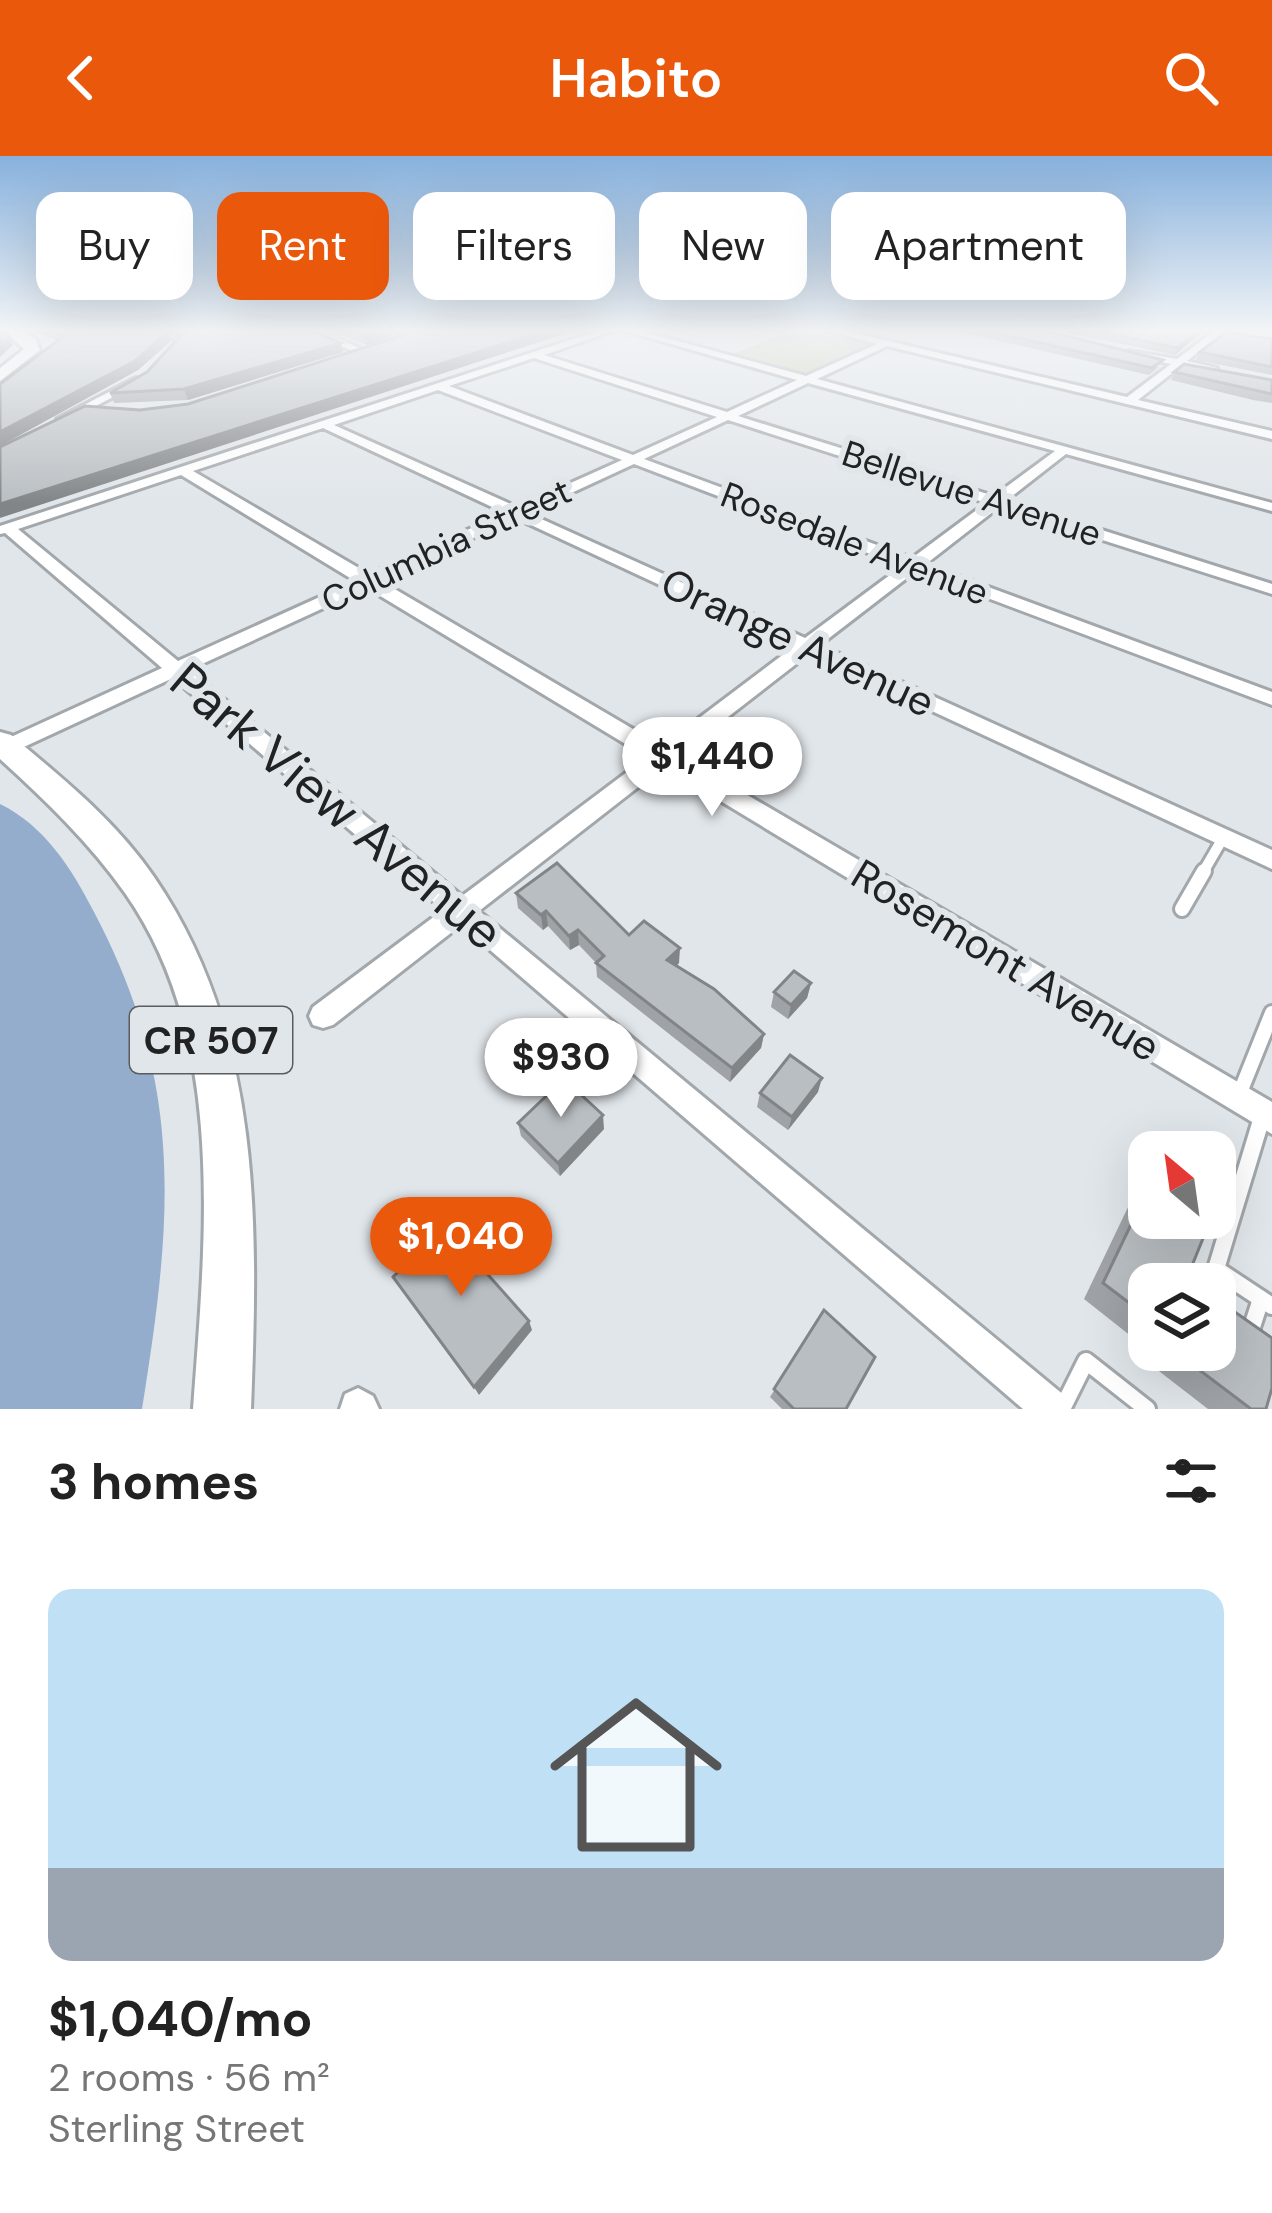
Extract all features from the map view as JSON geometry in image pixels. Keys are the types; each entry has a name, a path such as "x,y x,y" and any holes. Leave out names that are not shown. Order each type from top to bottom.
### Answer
{"main road":[{"name":"CR 507","path":"3,744 83,815 127,867 167,933 202,1013 226,1102 232,1165 222,1409"}],"street":[{"path":"51,425 123,387"},
{"path":"4,529 434,387"},
{"name":"Rosedale Avenue","path":"442,387 1272,699"},
{"name":"Bellevue Avenue","path":"639,387 1272,589"},
{"name":"Columbia Street","path":"3,744 792,387"},
{"path":"835,387 1272,508"},
{"path":"1072,387 1272,435"},
{"path":"1129,401 1147,387"},
{"path":"84,408 111,411"},
{"name":"Orange Avenue","path":"323,424 1272,860"},
{"path":"323,1016 1064,450"},
{"name":"Rosemont Avenue","path":"182,470 1268,1116"},
{"name":"Park View Avenue","path":"4,529 1052,1409"}],"lane":[{"path":"1182,909 1223,838"},
{"path":"1238,1098 1272,1012"},
{"path":"1248,1338 1267,1303 1216,1269 1268,1116"},
{"path":"1062,1409 1086,1361 1147,1409"}],"water":[{"path":"0,804 44,837 76,880 124,976 145,1037 158,1096 164,1215 142,1409 0,1409"}],"building":[{"path":"0,387 85,387 0,432"},
{"path":"120,387 189,387 184,389 110,393"},
{"path":"240,387 366,387 0,504 0,447 85,406 140,410 188,404"},
{"path":"1243,387 1272,387 1272,394"},
{"path":"557,863 629,935 644,921 680,948 667,960 714,989 764,1034 732,1068 596,963 604,956 578,930 569,936 546,911 541,915 516,893"},
{"path":"794,971 811,983 791,1005 774,992"},
{"path":"790,1055 822,1078 792,1117 760,1093"},
{"path":"564,1079 603,1115 558,1163 518,1123"},
{"path":"460,1211 489,1243 474,1259 529,1321 474,1387 393,1277"},
{"path":"1128,1231 1128,1239 1203,1239 1193,1263 1128,1263 1128,1302 1103,1283"},
{"path":"824,1310 875,1357 846,1409 794,1409 774,1389"},
{"path":"1236,1313 1272,1338 1272,1388 1266,1409 1251,1409 1201,1371 1236,1371"}]}
